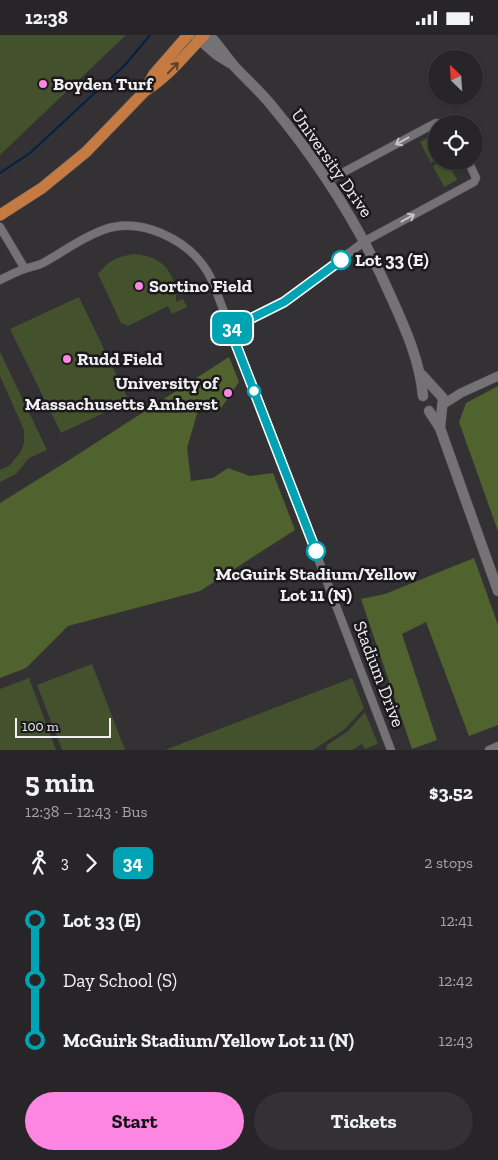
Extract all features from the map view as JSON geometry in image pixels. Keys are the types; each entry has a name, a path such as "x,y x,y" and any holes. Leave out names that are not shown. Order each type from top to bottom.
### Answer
{"main road":[{"path":"144,92 154,74 188,35"},
{"path":"0,215 42,188 75,162 144,92 163,79 202,36"},
{"name":"University Drive","path":"202,36 217,55 233,65 271,105 312,156 365,241 398,311 421,375 422,405 429,411 440,428 498,591"},
{"name":"University Drive","path":"421,375 443,398 440,428"},
{"path":"423,396 429,391 437,392"},
{"path":"429,411 434,412 442,406"}],"street":[{"path":"329,181 428,127"},
{"path":"230,329 284,302 365,241 476,181 472,170"},
{"path":"0,227 25,269"},
{"name":"Stadium Drive","path":"0,280 25,269 40,265 103,230 124,227 154,231 176,241 185,246 202,264 213,282 391,750"},
{"path":"442,406 461,393 498,376"},
{"path":"437,392 461,393"},
{"path":"489,750 498,746"}],"green space":[{"name":"Boyden Turf","path":"0,35 126,35 0,155"},
{"path":"428,138 428,157 420,142"},
{"path":"435,170 452,170 457,180 444,187"},
{"name":"Sortino Field","path":"134,254 153,258 166,268 174,283 176,302 183,299 187,307 172,314 168,306 128,326 121,323 98,274 114,260"},
{"name":"Rudd Field","path":"79,297 129,401 61,433 10,329"},
{"path":"0,352 47,450 29,458 16,474 0,482 0,470 9,466 20,453 24,443 24,430 0,376"},
{"path":"229,357 239,382 221,408 199,407 187,448 191,481 213,478 228,468 250,476 273,473 295,530 200,591 68,626 26,668 0,678 0,503"},
{"path":"498,386 498,531 459,422 466,403"},
{"path":"474,558 498,625 498,725 469,736 426,622 402,634 437,740 412,749 361,599 385,594"},
{"path":"92,664 125,750 62,750 37,685"},
{"path":"29,678 56,750 0,750 0,689"},
{"path":"352,678 364,708 345,729 313,750 165,750"},
{"path":"365,712 378,744 365,749 362,744 352,750 326,750 327,745 348,731"}],"waterway":[{"path":"0,173 30,153 125,65 150,35"}],"bus line":[{"name":"34","path":"316,551 230,329 284,302 341,260"}],"place":[{"name":"Boyden Turf","path":"43,84"},
{"name":"Lot 33 (E)","path":"341,260"},
{"name":"Sortino Field","path":"139,286"},
{"name":"Rudd Field","path":"67,359"},
{"name":"University of Massachusetts Amherst","path":"228,393"},
{"name":"McGuirk Stadium/Yellow Lot 11 (N)","path":"316,551"}]}
